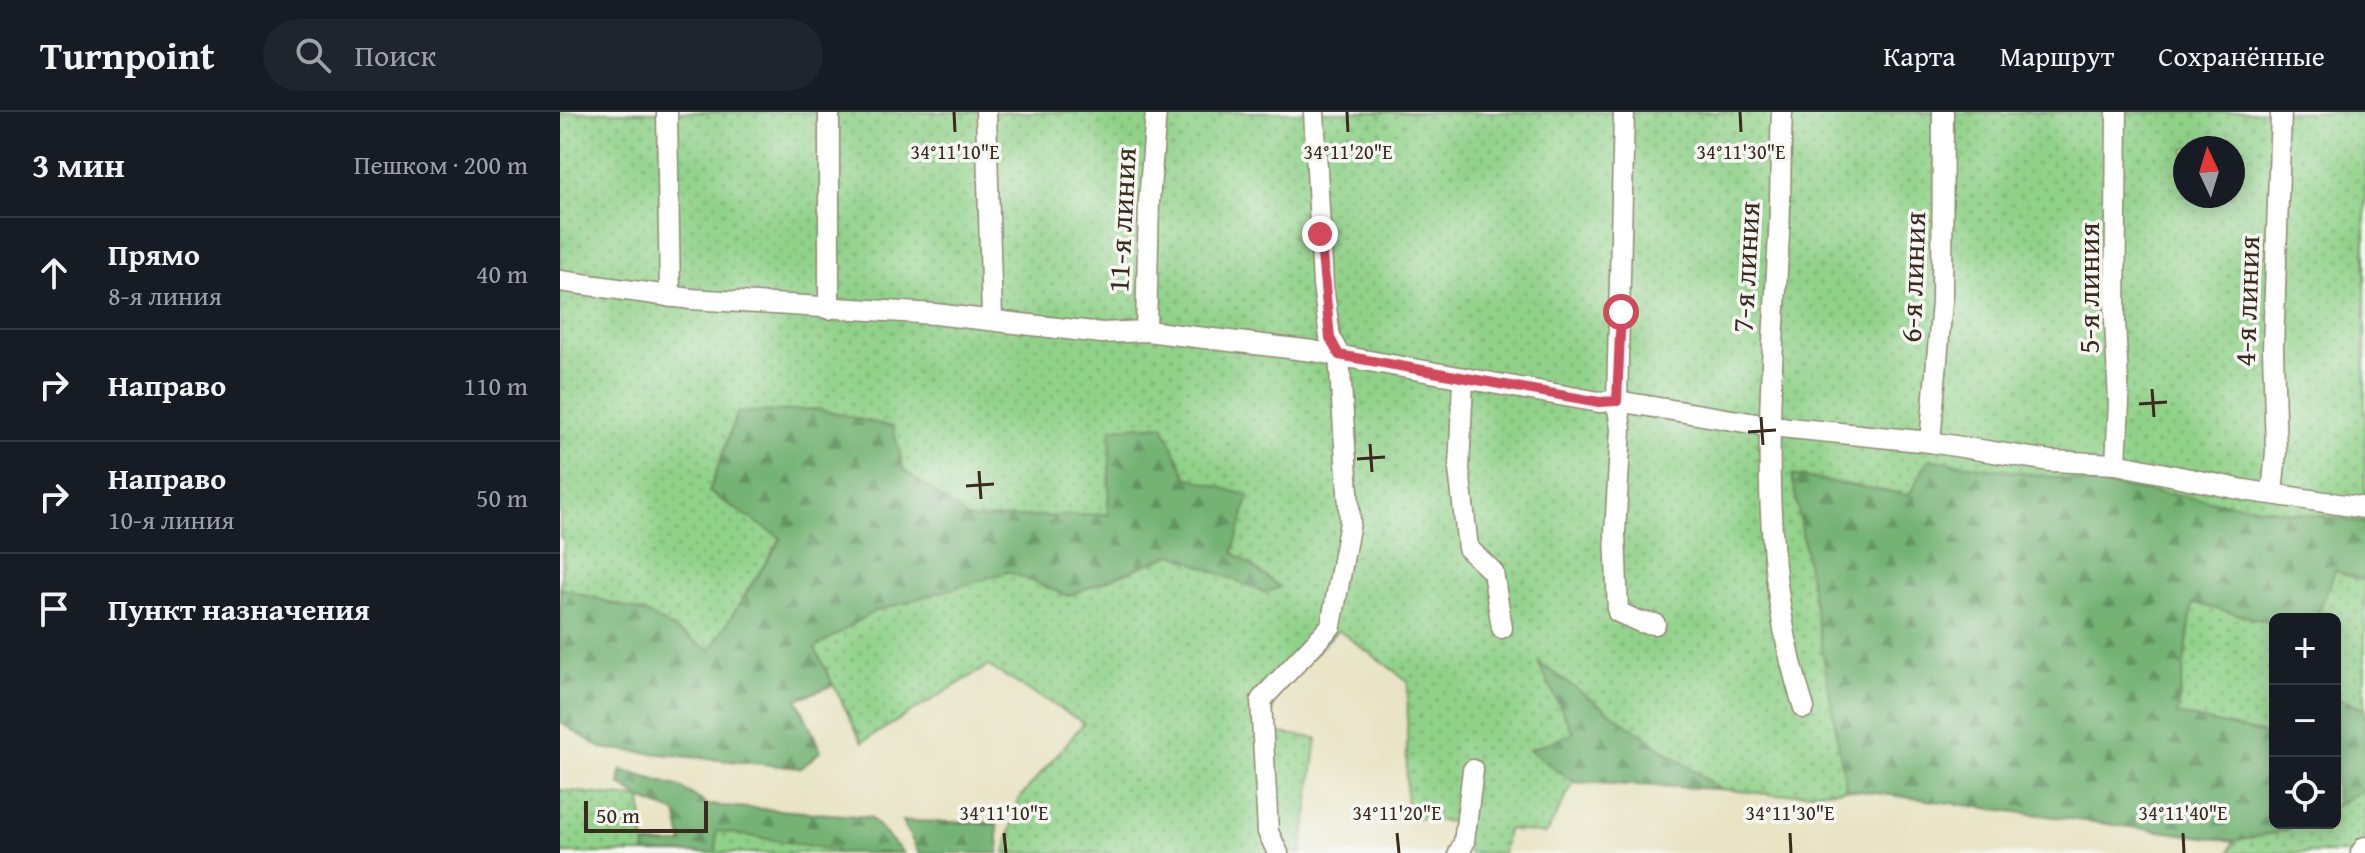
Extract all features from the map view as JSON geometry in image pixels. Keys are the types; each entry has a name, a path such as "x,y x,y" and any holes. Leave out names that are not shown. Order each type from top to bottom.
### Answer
{"street":[{"path":"667,112 670,297"},
{"path":"829,112 829,309"},
{"path":"986,112 992,319"},
{"name":"11-я линия","path":"1146,331 1145,280 1156,112"},
{"path":"1278,853 1268,832 1261,700 1331,626 1350,522 1339,355 1330,338 1323,285 1314,112"},
{"path":"1624,112 1617,401 1621,429 1615,533 1618,612 1655,624"},
{"name":"7-я линия","path":"1782,112 1769,426 1779,605 1804,708"},
{"name":"6-я линия","path":"1930,442 1942,302 1943,112"},
{"name":"5-я линия","path":"2116,464 2119,402 2115,321 2117,112"},
{"name":"4-я линия","path":"2272,493 2276,452 2273,349 2281,112"},
{"path":"560,281 670,297 992,319 1102,333 1146,331 1339,355 1463,380 1599,402 1617,401 1769,426 1930,442 2050,461 2116,464 2365,508"},
{"path":"1463,380 1459,469 1468,548 1493,572 1502,628"},
{"path":"1459,853 1464,842 1473,770"},
{"path":"2361,853 2365,847"}],"green space":[{"path":"560,112 2365,112 2365,523 1929,459 1909,495 1792,475 1846,789 1777,795 1720,789 1538,662 1573,733 1529,750 1574,782 1546,834 1507,829 1503,853 1468,853 1459,823 1406,816 1408,681 1338,630 1274,694 1271,732 1317,738 1302,853 1005,853 1018,800 1084,723 988,666 862,742 815,648 873,612 1008,572 1068,596 1173,554 1265,593 1280,587 1233,552 1249,496 1187,477 1163,425 1111,428 1108,514 969,519 904,470 893,427 817,409 737,413 709,492 781,538 710,650 646,613 560,588 564,540 560,537"},
{"path":"817,409 893,427 904,470 1111,428 1163,425 1187,477 1249,495 1280,587 1265,594 1173,554 1068,596 1008,572 816,648 834,685 797,699 821,751 801,768 601,748 560,722 560,588 646,613 710,650 781,539 709,492 737,413"},
{"path":"1929,459 2365,523 2365,581 2335,571 2318,613 2269,613 2269,622 2193,603 2177,714 2269,735 2269,829 2288,829 2234,841 1846,789 1791,475 1909,495"},
{"path":"2335,571 2365,581 2365,709 2341,700 2341,613 2318,613"},
{"path":"2193,603 2269,622 2269,735 2177,714"},
{"path":"1537,661 1720,789 1574,782 1528,750 1573,732"},
{"path":"2341,700 2365,709 2365,789 2341,803"},
{"path":"621,770 680,787 708,805 870,817 903,853 836,853 836,850 717,831 716,853 645,853 645,844 683,844 676,813 641,799 620,784"},
{"path":"2365,789 2365,853 2229,853 2234,841 2288,829 2341,829 2341,803"},
{"path":"560,790 641,799 645,853 560,853"},
{"path":"902,821 997,823 999,853 919,853"},
{"path":"717,831 836,850 836,853 716,853"}],"route":[{"path":"1320,234 1330,338 1339,355 1356,360 1599,402 1617,401 1621,312"}]}
